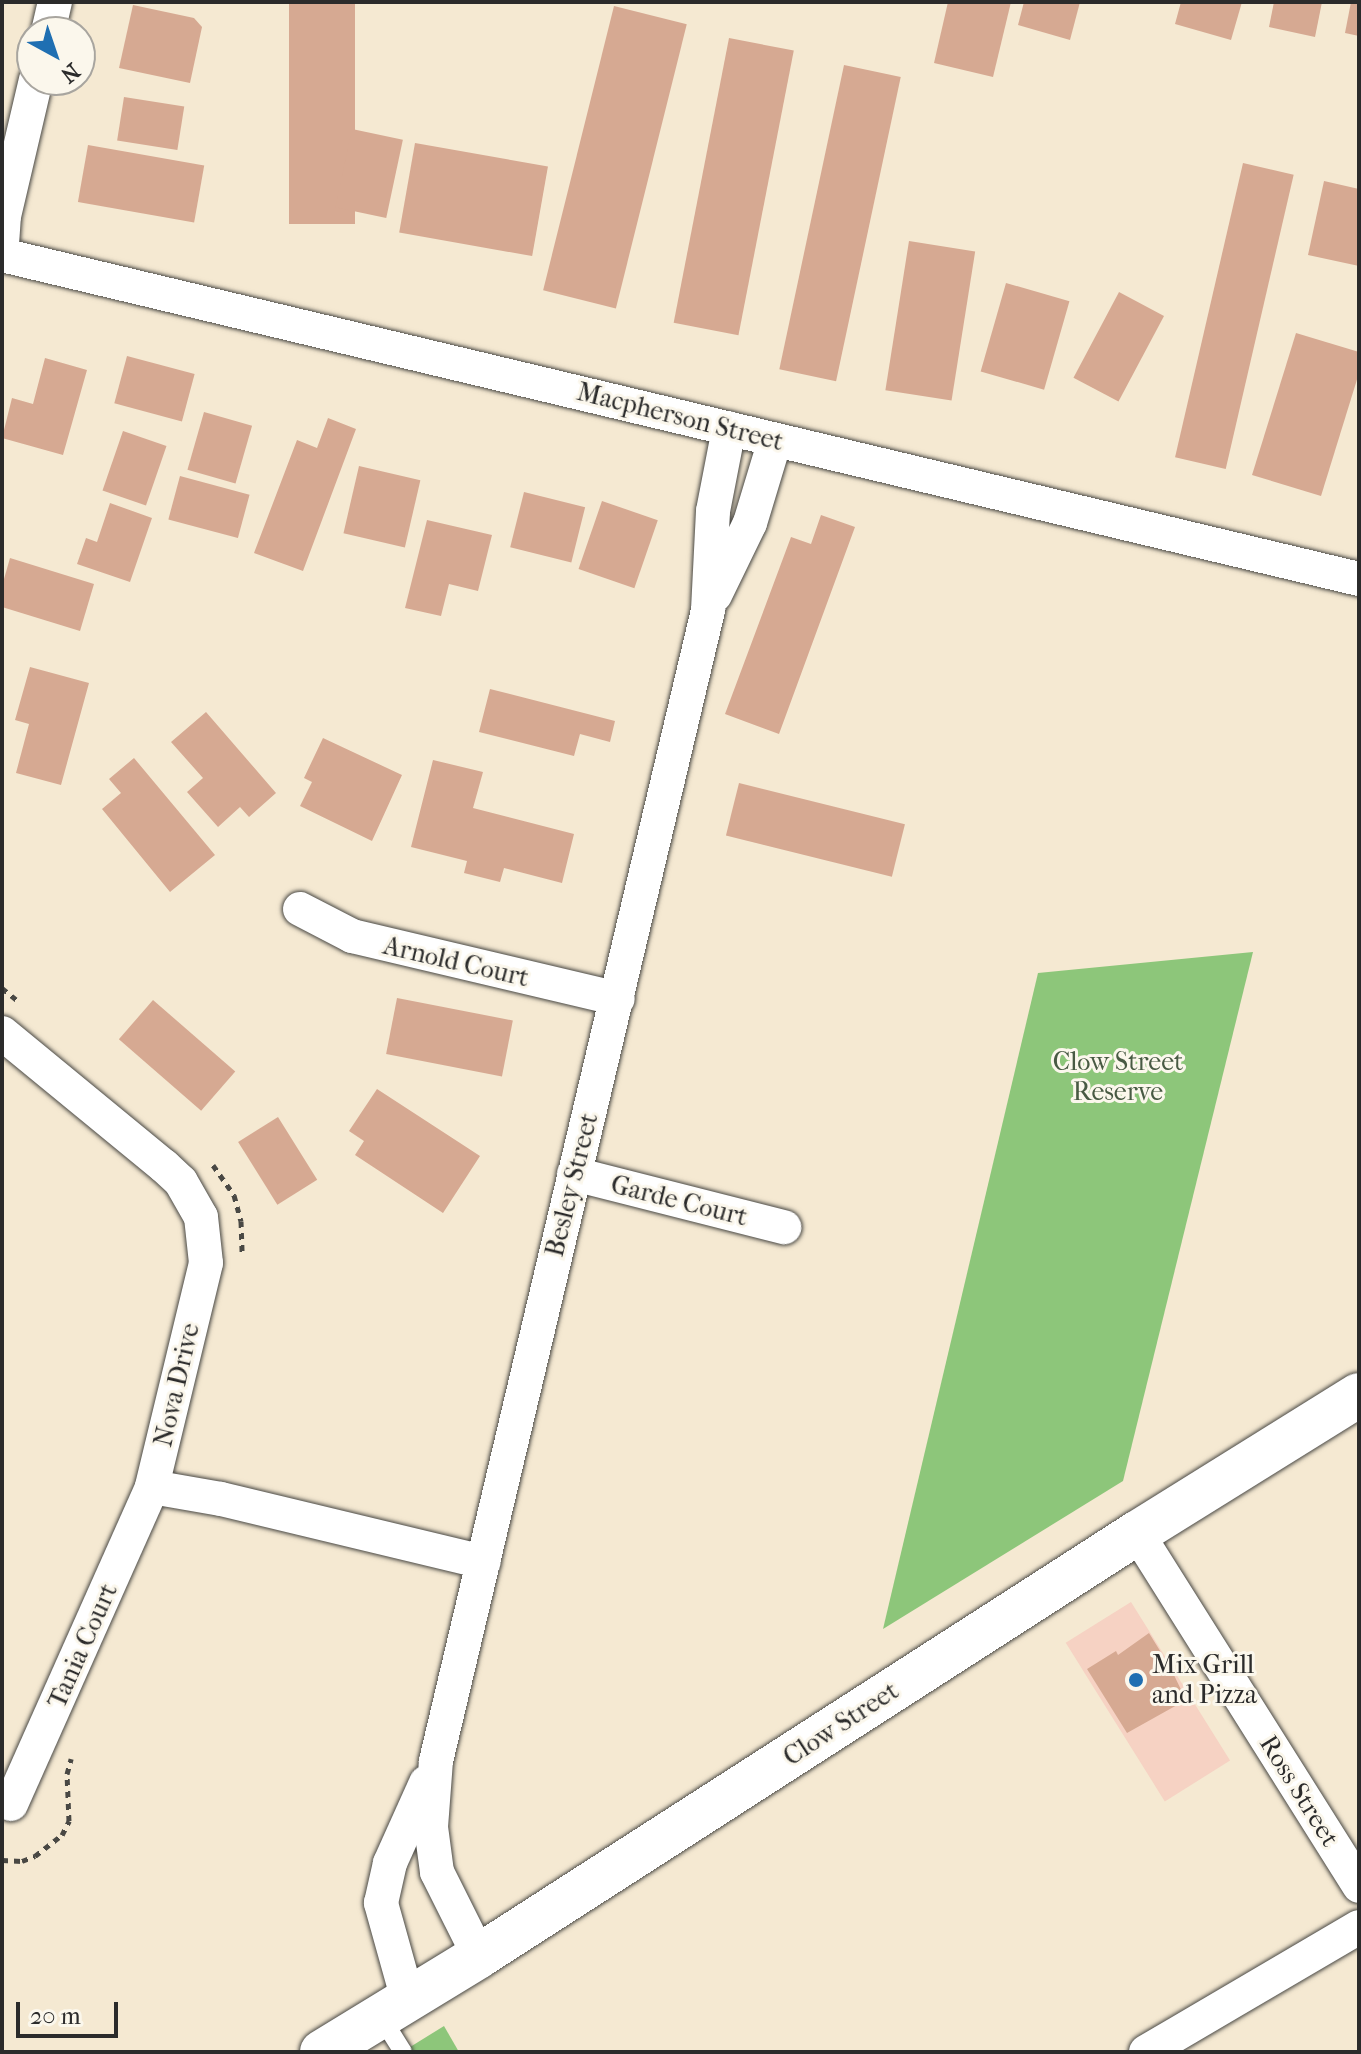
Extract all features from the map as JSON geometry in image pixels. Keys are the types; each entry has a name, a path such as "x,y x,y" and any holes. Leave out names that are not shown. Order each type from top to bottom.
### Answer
{"main road":[{"name":"Clow Street","path":"322,2052 397,2023 479,1956 1137,1533 1359,1395"}],"street":[{"path":"2,244 4,216 32,96"},
{"name":"Macpherson Street","path":"2,255 1359,579"},
{"name":"Besley Street","path":"479,1956 437,1872 431,1827 436,1761 708,610 713,511 729,429"},
{"name":"Besley Street","path":"708,610 750,523 775,440"},
{"name":"Arnold Court","path":"300,909 352,936 618,999"},
{"name":"Nova Drive","path":"2,1033 164,1166 181,1182 201,1217 206,1263 152,1487"},
{"name":"Garde Court","path":"574,1174 784,1227"},
{"path":"152,1487 221,1499 484,1562"},
{"name":"Tania Court","path":"11,1804 152,1487"},
{"name":"Ross Street","path":"1137,1533 1359,1886"},
{"name":"Besley Street","path":"397,2023 381,1903 390,1863 436,1761"},
{"path":"1146,2052 1359,1927"}],"shaded area":[{"path":"1131,1602 1230,1761 1165,1801 1066,1643"}],"green space":[{"name":"Clow Street Reserve","path":"1253,952 1123,1481 883,1629 1038,973"},
{"path":"444,2026 459,2052 402,2052"}],"building":[{"path":"289,2 355,2 355,224 289,224"},
{"path":"948,2 1011,2 993,77 934,63"},
{"path":"1024,2 1080,2 1070,40 1018,25"},
{"path":"1181,2 1242,2 1231,40 1175,24"},
{"path":"1274,2 1322,2 1315,37 1269,27"},
{"path":"1351,2 1359,2 1359,36 1345,33"},
{"path":"133,5 194,18 202,27 190,83 119,68"},
{"path":"614,6 687,24 616,308 543,290"},
{"path":"729,38 794,51 738,335 674,323"},
{"path":"844,65 901,77 836,381 779,369"},
{"path":"124,97 184,107 177,150 117,140"},
{"path":"352,129 403,140 386,218 335,207"},
{"path":"415,143 548,166 532,256 399,233"},
{"path":"88,145 204,165 194,223 78,202"},
{"path":"1243,163 1294,175 1226,469 1175,457"},
{"path":"1324,181 1359,189 1359,266 1308,255"},
{"path":"909,241 975,251 952,401 885,390"},
{"path":"1006,283 1069,301 1044,390 981,371"},
{"path":"1119,292 1164,316 1118,402 1073,378"},
{"path":"1296,333 1359,352 1359,373 1321,496 1252,475"},
{"path":"127,356 195,374 182,421 114,403"},
{"path":"45,358 87,370 63,455 2,438 12,398 33,404"},
{"path":"204,412 252,426 236,483 187,470"},
{"path":"328,418 356,429 303,571 254,553 297,440 317,448"},
{"path":"123,431 166,446 146,506 102,491"},
{"path":"359,466 420,480 405,547 343,533"},
{"path":"180,476 250,495 238,538 168,519"},
{"path":"524,492 585,507 571,563 510,547"},
{"path":"602,501 658,520 634,588 579,569"},
{"path":"110,503 152,518 130,582 77,564 86,538 97,542"},
{"path":"821,515 855,527 779,734 725,714 791,537 811,544"},
{"path":"427,520 492,535 478,591 449,584 441,616 405,608"},
{"path":"10,558 94,584 80,631 2,607 2,586"},
{"path":"30,667 89,683 61,785 16,773 29,724 15,720"},
{"path":"490,689 615,721 610,742 580,734 574,756 479,732"},
{"path":"206,712 276,793 249,817 240,807 218,827 187,792 203,778 171,742"},
{"path":"323,738 402,775 372,841 300,806 312,782 304,778"},
{"path":"134,758 215,855 170,892 102,809 121,793 109,779"},
{"path":"433,760 483,772 473,808 574,834 562,883 504,868 500,882 464,873 467,861 411,847"},
{"path":"739,783 905,824 892,877 726,835"},
{"path":"397,998 513,1021 502,1076 386,1054"},
{"path":"153,1000 235,1072 201,1111 119,1039"},
{"path":"377,1089 480,1156 443,1213 355,1155 364,1141 349,1131"},
{"path":"278,1117 317,1180 277,1205 238,1142"},
{"name":"Mix Grill and Pizza","path":"1149,1633 1162,1654 1158,1656 1170,1675 1173,1673 1186,1700 1127,1733 1087,1669 1116,1651 1118,1655"}],"place":[{"name":"Mix Grill and Pizza","path":"1136,1680"}]}
